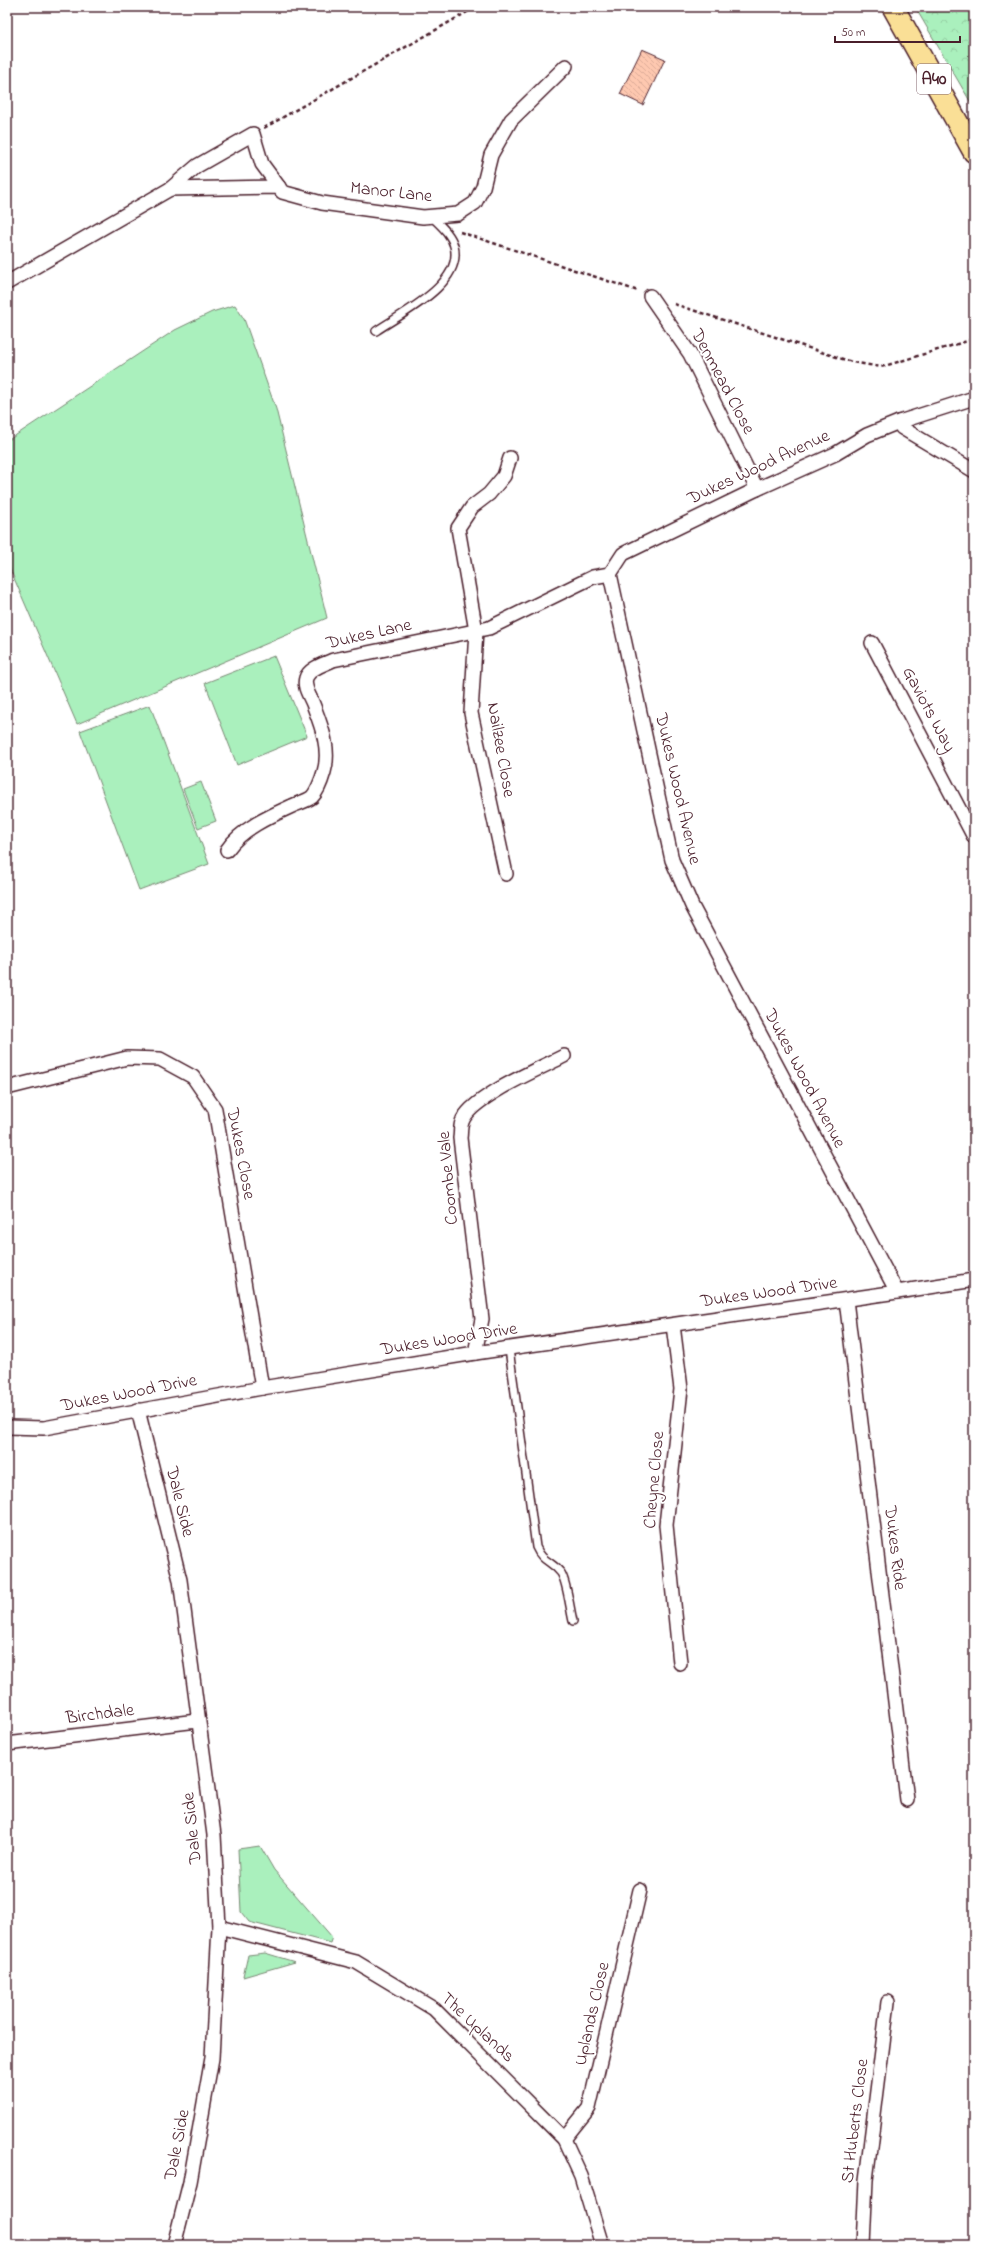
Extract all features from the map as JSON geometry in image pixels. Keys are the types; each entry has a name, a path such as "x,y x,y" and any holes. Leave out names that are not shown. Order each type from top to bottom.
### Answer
{"main road":[{"name":"A40","path":"893,7 974,152"}],"street":[{"name":"Manor Lane","path":"7,283 170,189 197,166 253,134 262,164 282,192 322,203 423,217 458,214 475,203 483,187 491,155 512,120 566,66"},
{"name":"Manor Lane","path":"170,189 279,187"},
{"name":"Denmead Close","path":"650,296 690,354 757,489"},
{"name":"Dukes Wood Avenue","path":"897,1292 692,906 672,860 610,574 623,554 757,489 834,454 867,435 899,422 974,398"},
{"path":"899,422 902,428 974,471"},
{"name":"Nailzee Close","path":"506,874 471,713 476,631 458,528 472,507 489,494 504,476 510,458"},
{"name":"Dukes Lane","path":"227,850 233,840 244,833 271,817 312,797 319,784 324,772 326,745 318,718 306,687 306,678 310,671 333,660 489,628 593,577 610,574"},
{"name":"Gaviots Way","path":"872,643 974,837"},
{"name":"Coombe Vale","path":"475,1353 482,1319 460,1138 462,1122 473,1107 489,1095 564,1056"},
{"name":"Dukes Close","path":"7,1088 127,1058 160,1059 193,1077 215,1110 262,1388"},
{"path":"897,1292 974,1280"},
{"name":"Dukes Wood Drive","path":"7,1427 44,1428 262,1388 475,1353 897,1292"},
{"name":"Dukes Ride","path":"846,1300 906,1800"},
{"name":"Cheyne Close","path":"673,1325 681,1389 666,1525 680,1663"},
{"name":"Dale Side","path":"138,1410 180,1580 197,1721 214,1835 219,1927 212,2058 190,2182 174,2245"},
{"name":"Birchdale","path":"7,1744 197,1721"},
{"name":"Uplands Close","path":"564,2139 589,2108 640,1890"},
{"name":"The Uplands","path":"219,1927 356,1962 434,2009 564,2139 582,2176 602,2245"},
{"name":"St Huberts Close","path":"863,2245 866,2180 888,2002"}],"lane":[{"path":"376,331 426,297 447,280 453,269 456,255 454,245 450,236 432,217"},
{"path":"508,1349 536,1547 540,1557 554,1566 562,1574 573,1621"}],"path":[{"path":"253,134 476,7"},
{"path":"459,231 845,360 881,367 974,339"}],"green space":[{"path":"915,7 974,7 974,108"},
{"path":"235,305 244,319 276,409 327,618 77,724 7,562 7,441 175,330 212,312"},
{"path":"274,656 307,736 237,765 205,683"},
{"path":"150,705 209,864 139,890 80,731"},
{"path":"201,782 216,821 198,828 183,789"},
{"path":"260,1846 274,1870 332,1937 330,1943 249,1922 241,1912 238,1849"},
{"path":"265,1953 295,1962 243,1977 248,1955"}],"building":[{"path":"642,49 665,59 643,105 620,94"}]}
